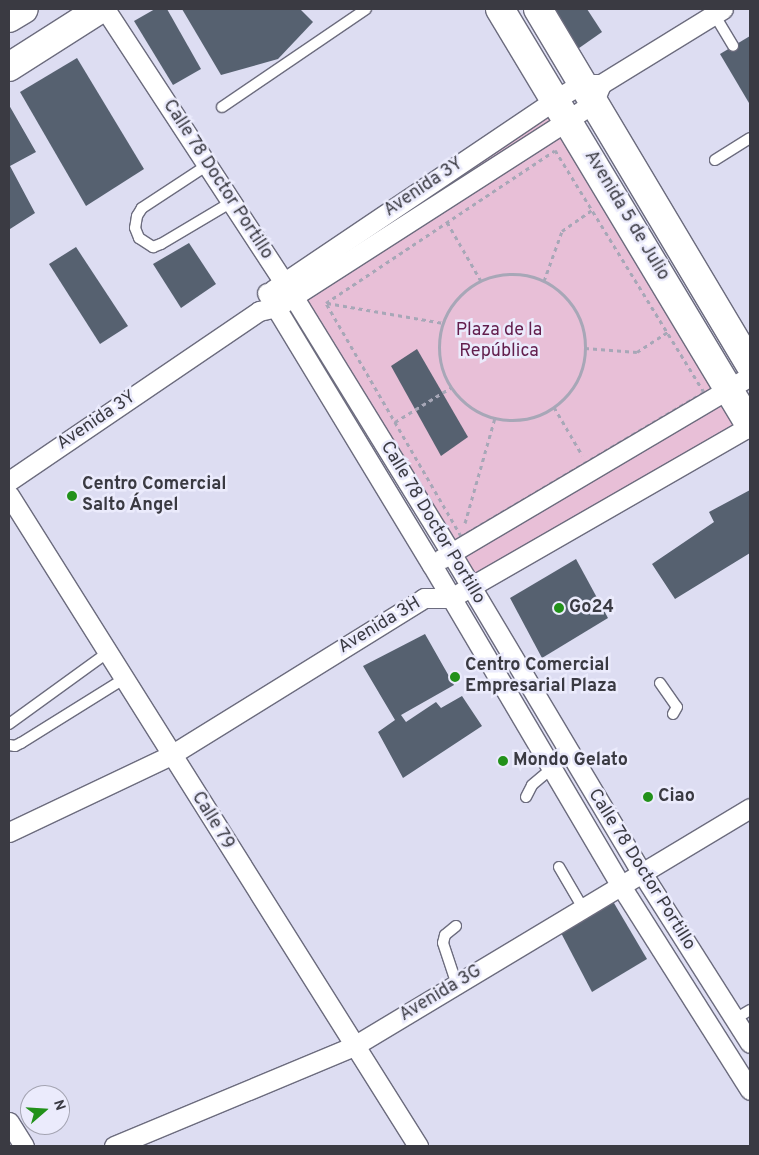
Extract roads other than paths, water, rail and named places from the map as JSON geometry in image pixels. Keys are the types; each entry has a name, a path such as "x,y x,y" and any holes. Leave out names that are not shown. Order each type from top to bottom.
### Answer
{"main road":[{"path":"9,18 24,9"},
{"path":"9,67 100,9"},
{"name":"Avenida 5 de Julio","path":"500,9 562,109 740,382 750,425"},
{"name":"Avenida 5 de Julio","path":"538,9 592,90 750,364"}],"street":[{"name":"Calle 78 Doctor Portillo","path":"105,9 230,203 288,289 451,553 642,873 743,1015 750,1043"},
{"name":"Avenida 3Y","path":"9,481 268,304 419,191 562,109 718,12"},
{"name":"Avenida 3Y","path":"288,289 430,208 562,109"},
{"path":"419,191 430,208"},
{"name":"Calle 78 Doctor Portillo","path":"268,304 432,565 621,886 750,1090"},
{"path":"424,598 432,565 740,382"},
{"path":"451,598 750,425"},
{"name":"Calle 79","path":"9,495 418,1146"},
{"name":"Avenida 3H","path":"9,832 171,755 424,598 451,598"},
{"name":"Avenida 3G","path":"114,1146 354,1046 750,808"},
{"path":"9,1122 24,1146"}],"lane":[{"path":"222,107 366,9"},
{"path":"718,12 733,46"},
{"path":"715,160 750,138"},
{"path":"206,166 142,208 137,216 135,228 139,238 153,246 161,244 230,203"},
{"path":"9,724 108,653"},
{"path":"9,745 15,746 21,743 124,679"},
{"path":"660,683 677,707 673,714"},
{"path":"526,797 532,785 552,768"},
{"path":"559,867 583,908"},
{"path":"456,926 445,935 443,943 457,985"}],"place":[{"name":"Centro Comercial Salto Ángel","path":"72,496"},
{"name":"Go24","path":"559,608"},
{"name":"Centro Comercial Empresarial Plaza","path":"455,677"},
{"name":"Mondo Gelato","path":"503,761"},
{"name":"Ciao","path":"648,797"}],"park label":[{"name":"Plaza de la República","path":"499,342"}]}
